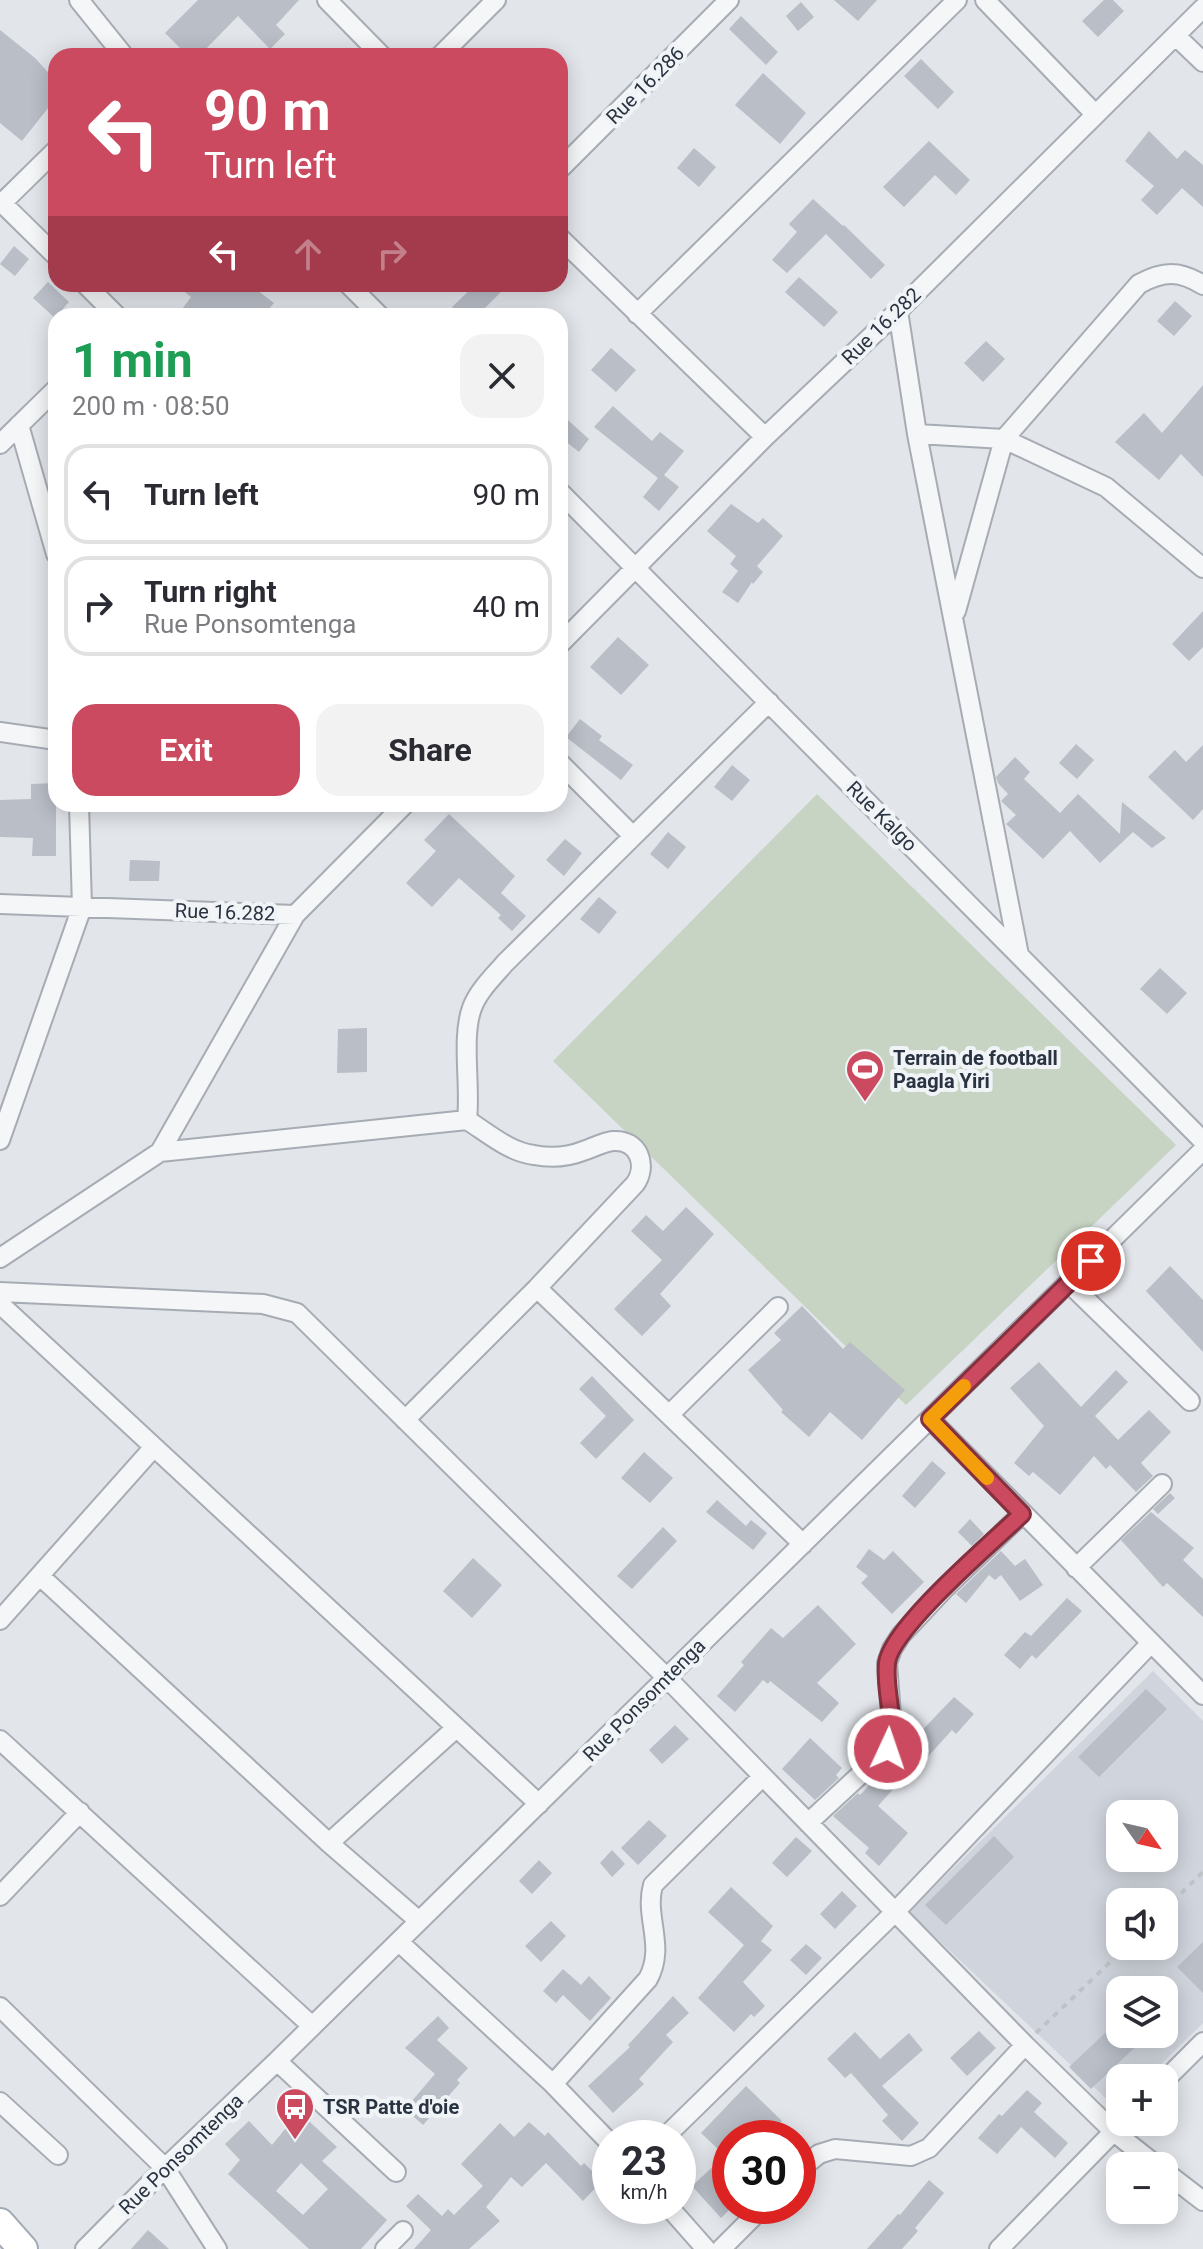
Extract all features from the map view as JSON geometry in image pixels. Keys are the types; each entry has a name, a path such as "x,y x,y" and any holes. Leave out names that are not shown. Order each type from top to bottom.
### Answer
{"main road":[{"path":"0,2223 23,2249"}],"street":[{"path":"79,0 118,48"},
{"path":"327,0 374,48"},
{"path":"448,48 496,0"},
{"name":"Rue 16.286","path":"568,161 729,0"},
{"path":"637,314 957,0"},
{"path":"985,0 1095,114"},
{"name":"Rue 16.282","path":"568,636 765,437 898,311 1203,8"},
{"path":"1176,36 1203,62"},
{"path":"48,158 1,203 48,248"},
{"path":"568,246 765,437"},
{"path":"954,616 1004,439 1139,284 1157,274 1173,272 1203,285"},
{"path":"93,292 109,308"},
{"path":"356,292 372,308"},
{"path":"898,311 917,434 1019,955"},
{"path":"0,444 48,397"},
{"path":"19,425 48,526"},
{"path":"917,434 1004,439 1094,479 1203,568"},
{"name":"Rue Kalgo","path":"568,500 1203,1141"},
{"path":"467,1120 468,1024 473,1005 505,963 769,702"},
{"path":"0,732 48,739"},
{"path":"568,771 632,835"},
{"path":"0,1140 82,907 79,812"},
{"name":"Rue 16.282","path":"0,904 295,915 397,812"},
{"path":"0,1258 160,1152 295,915"},
{"path":"160,1152 467,1120 515,1150 532,1155 556,1157 579,1153 611,1141 632,1146 642,1159 641,1176 635,1184 537,1288 405,1420"},
{"name":"Rue Ponsomtenga","path":"85,2249 1203,1150"},
{"path":"1069,1283 1190,1401"},
{"path":"537,1288 803,1544"},
{"path":"0,1292 280,1307 297,1313 667,1678 1025,2045 1106,2116"},
{"path":"0,1304 539,1804"},
{"path":"669,1415 778,1307"},
{"path":"930,1419 1201,1690"},
{"path":"0,1620 154,1447"},
{"path":"1076,1568 1162,1484"},
{"path":"808,1823 888,1749 892,1727 887,1663 901,1635 1022,1514"},
{"path":"40,1576 329,1843 419,1921"},
{"path":"682,2120 894,1913 1151,1643"},
{"path":"329,1843 456,1728"},
{"path":"0,1740 312,2026"},
{"path":"553,2084 648,1979 656,1965 656,1931 650,1897 653,1885 762,1777"},
{"path":"0,1896 80,1812"},
{"path":"399,1942 553,2084 592,2124"},
{"path":"0,2007 165,2168 217,2249"},
{"path":"1178,2067 1203,2042"},
{"path":"816,2156 835,2149 911,2156 929,2148 1025,2045"},
{"path":"277,2061 396,2172"},
{"path":"0,2102 58,2155"},
{"path":"999,2249 1110,2136"},
{"path":"1128,2136 1143,2152"},
{"path":"1178,2182 1203,2201"},
{"path":"684,2224 706,2249"},
{"path":"721,2249 746,2224"},
{"path":"385,2249 403,2231"}],"path":[{"path":"1178,1896 1203,1872"},
{"path":"1025,2045 1113,1960"}],"shaded area":[{"path":"1153,1671 1203,1721 1203,2023 1178,2048 1178,1976 1106,1976 1106,2048 1178,2048 1161,2064 1106,2064 1106,2099 909,1912"}],"green space":[{"name":"Terrain de football Paagla Yiri","path":"817,794 1176,1145 906,1405 553,1061"}],"building":[{"path":"198,0 299,0 276,25 285,34 271,48 238,16 207,48 180,48 165,33"},
{"path":"834,0 877,0 858,21"},
{"path":"1104,0 1113,0 1124,11 1098,37 1082,21"},
{"path":"801,2 814,17 798,31 786,16"},
{"path":"741,16 778,52 766,65 729,29"},
{"path":"0,30 48,72 48,108 22,141 0,123"},
{"path":"921,59 954,92 938,109 904,76"},
{"path":"763,73 806,113 780,144 735,105"},
{"path":"1149,131 1177,159 1185,150 1203,165 1203,207 1182,188 1157,215 1141,200 1154,186 1125,161"},
{"path":"929,141 970,180 956,195 935,175 904,207 883,187"},
{"path":"694,148 716,167 699,187 677,168"},
{"path":"813,199 885,265 871,279 826,234 787,273 772,260 797,232 789,224"},
{"path":"14,246 29,259 15,276 0,264"},
{"path":"799,277 838,312 824,327 785,292"},
{"path":"48,282 48,292 58,292 69,302 64,308 48,308 48,312 33,298"},
{"path":"185,292 260,292 274,303 270,308 183,308 191,297"},
{"path":"468,292 501,292 485,308 452,307"},
{"path":"1175,301 1192,316 1174,336 1157,321"},
{"path":"986,341 1005,359 983,382 964,363"},
{"path":"611,348 636,370 616,392 591,370"},
{"path":"1203,385 1203,477 1181,454 1159,480 1115,442 1144,413 1162,433"},
{"path":"613,406 652,441 660,432 684,451 664,475 679,487 659,511 643,497 658,478 594,427"},
{"path":"568,420 589,439 579,452 568,443"},
{"path":"731,504 758,523 763,518 783,536 757,566 763,572 738,603 722,592 738,571 730,564 736,556 707,531"},
{"path":"1203,611 1203,647 1189,661 1172,644"},
{"path":"618,637 649,665 621,695 590,667"},
{"path":"580,719 602,736 599,740 633,765 621,780 568,739"},
{"path":"1076,744 1094,760 1077,779 1059,763"},
{"path":"1203,745 1203,809 1193,820 1148,777 1175,750 1186,762"},
{"path":"1015,757 1030,772 1024,779 1060,813 1078,794 1120,834 1122,802 1166,838 1152,848 1133,832 1100,863 1070,831 1043,859 1006,824 1016,815 1001,801 1008,794 996,777"},
{"path":"732,765 750,780 732,801 714,787"},
{"path":"48,783 48,812 56,812 56,856 32,856 33,838 0,837 0,800 31,799 31,784"},
{"path":"449,814 515,876 501,893 526,916 512,931 498,918 501,915 459,878 432,907 406,883 436,851 424,840"},
{"path":"668,832 686,847 668,869 650,854"},
{"path":"565,839 582,853 564,876 546,860"},
{"path":"130,860 160,861 159,881 129,881"},
{"path":"599,897 617,912 599,934 580,919"},
{"path":"1160,968 1187,993 1167,1014 1140,989"},
{"path":"367,1028 367,1072 337,1073 338,1029"},
{"path":"686,1207 714,1234 660,1294 671,1306 642,1336 614,1309 662,1260 631,1231 646,1215 663,1231"},
{"path":"1170,1266 1203,1300 1203,1352 1146,1291"},
{"path":"802,1306 843,1349 850,1342 905,1390 862,1440 830,1412 809,1437 781,1412 783,1410 748,1370 781,1340 774,1333"},
{"path":"1039,1362 1081,1407 1116,1370 1128,1382 1095,1416 1118,1440 1149,1410 1171,1432 1141,1463 1153,1476 1136,1492 1110,1465 1106,1469 1094,1456 1060,1495 1033,1472 1029,1476 1014,1463 1044,1426 1010,1388"},
{"path":"592,1376 634,1420 596,1459 580,1443 606,1416 579,1389"},
{"path":"644,1452 673,1478 650,1503 621,1478"},
{"path":"932,1461 946,1473 915,1508 902,1496"},
{"path":"1170,1493 1175,1498 1158,1514 1153,1509"},
{"path":"717,1500 746,1526 751,1520 767,1533 753,1550 706,1512"},
{"path":"1151,1512 1194,1548 1183,1560 1203,1579 1203,1617 1167,1583 1163,1587 1121,1540"},
{"path":"970,1519 984,1534 972,1546 958,1532"},
{"path":"663,1527 677,1541 632,1589 617,1576"},
{"path":"869,1549 884,1560 893,1551 924,1582 892,1614 861,1583 868,1576 856,1567"},
{"path":"1001,1551 1015,1566 1025,1559 1043,1585 1020,1601 1001,1575 995,1580 989,1575 966,1603 956,1594"},
{"path":"473,1558 502,1585 472,1618 443,1591"},
{"path":"1067,1598 1082,1611 1036,1659 1032,1655 1020,1669 1004,1655 1025,1632 1031,1636"},
{"path":"818,1605 856,1644 817,1683 839,1703 822,1722 770,1681 768,1684 763,1680 735,1712 717,1696 771,1628 783,1638"},
{"path":"1146,1689 1167,1709 1099,1777 1078,1757"},
{"path":"954,1697 974,1714 956,1734 952,1730 923,1762 920,1759 878,1806 908,1833 879,1866 865,1853 869,1848 833,1816 858,1793 860,1795"},
{"path":"675,1725 689,1739 662,1764 649,1750"},
{"path":"810,1738 842,1768 836,1775 839,1778 815,1800 782,1769"},
{"path":"649,1820 667,1836 638,1865 621,1848"},
{"path":"994,1836 1014,1857 946,1925 925,1905"},
{"path":"796,1837 812,1851 787,1877 772,1863"},
{"path":"612,1850 625,1864 612,1877 600,1863"},
{"path":"539,1860 552,1873 532,1894 519,1881"},
{"path":"731,1887 773,1926 761,1941 772,1950 743,1982 765,2006 754,2017 751,2014 734,2032 698,1998 744,1945 708,1912"},
{"path":"842,1891 857,1906 835,1929 820,1914"},
{"path":"551,1921 566,1936 541,1962 525,1946"},
{"path":"1203,1942 1203,1993 1177,1967"},
{"path":"806,1944 822,1958 806,1975 790,1960"},
{"path":"563,1969 581,1985 589,1976 611,1998 590,2021 563,1995 556,2003 543,1991"},
{"path":"673,1996 689,2013 666,2035 673,2042 639,2079 644,2084 613,2113 588,2086 630,2047 628,2045"},
{"path":"438,2016 449,2028 437,2040 468,2068 457,2080 460,2083 423,2125 405,2109 435,2074 405,2048"},
{"path":"979,2031 996,2048 967,2076 950,2058"},
{"path":"855,2032 880,2059 909,2033 923,2050 882,2086 919,2123 902,2141 882,2121 888,2115 851,2073 845,2078 827,2059"},
{"path":"1106,2032 1106,2048 1134,2048 1117,2064 1106,2064 1106,2075 1091,2089 1069,2067"},
{"path":"746,2086 781,2120 713,2120"},
{"path":"1027,2090 1042,2103 1034,2112 1068,2143 1055,2158 1021,2127 997,2154 978,2138 999,2114 1002,2116"},
{"path":"299,2112 337,2147 322,2161 387,2220 361,2249 309,2249 228,2174 240,2160 225,2144 249,2121 272,2145","holes":["301,2163 328,2189 303,2215 276,2191"]},
{"path":"529,2122 545,2136 548,2132 581,2166 584,2163 592,2171 592,2192 583,2201 546,2163 522,2187 511,2177 486,2207 500,2221 469,2249 414,2249 431,2230 406,2206 418,2194 442,2216 448,2209 454,2215 483,2186 461,2164 500,2123 514,2137"},
{"path":"712,2122 712,2143 701,2133"},
{"path":"712,2167 712,2208 696,2190 696,2182"},
{"path":"929,2180 944,2193 902,2249 867,2249 900,2215"},
{"path":"148,2230 169,2249 131,2249"}],"slow traffic":[{"path":"964,1386 930,1419 987,1478"}],"place":[{"name":"Terrain de football Paagla Yiri","path":"865,1103"},
{"name":"TSR Patte d'oie","path":"295,2141"}],"route":[{"path":"888,1749 892,1727 887,1663 892,1649 945,1588 1022,1514 930,1419 1091,1261"}]}
